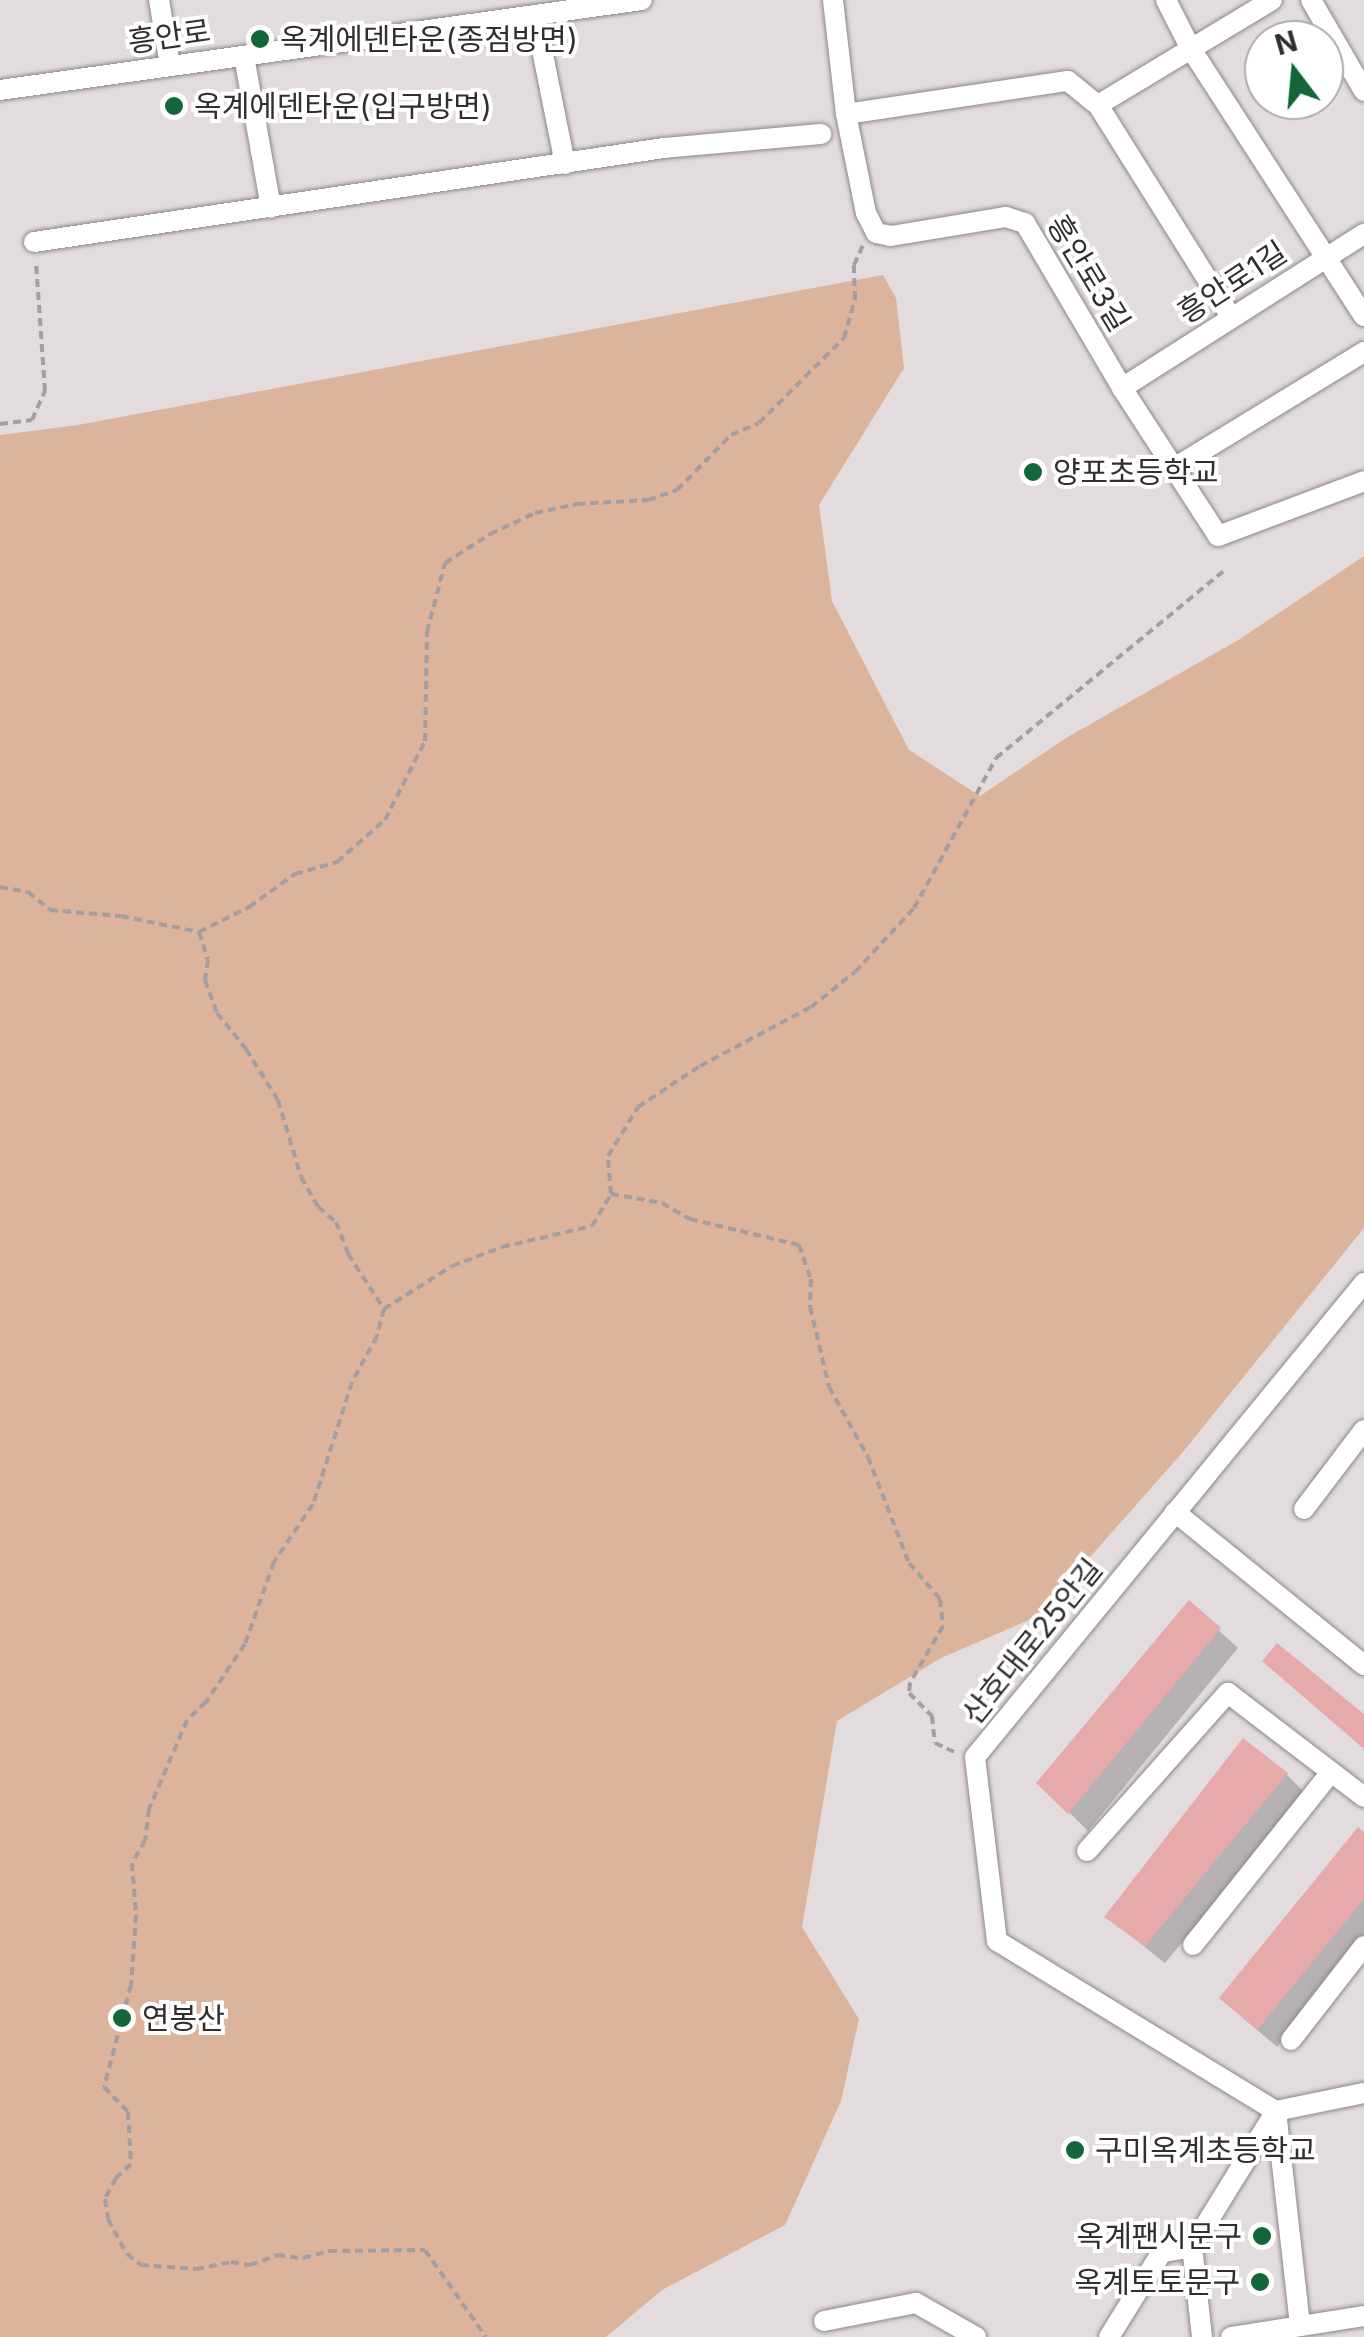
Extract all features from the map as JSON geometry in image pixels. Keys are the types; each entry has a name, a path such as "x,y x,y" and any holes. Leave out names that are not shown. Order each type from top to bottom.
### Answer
{"street":[{"path":"159,0 170,66"},
{"name":"흥안로","path":"0,90 642,0"},
{"path":"833,0 846,114 866,213 874,230"},
{"name":"흥안로1길","path":"1166,0 1191,48 1364,316"},
{"path":"1098,105 1272,0"},
{"path":"1311,0 1364,91"},
{"path":"535,15 565,164"},
{"path":"244,56 271,208"},
{"path":"846,114 1068,81 1098,105 1231,318"},
{"path":"34,242 664,148 821,134"},
{"name":"흥안로3길","path":"874,230 891,236 1006,217 1026,223 1122,388 1218,536 1364,481"},
{"name":"흥안로1길","path":"1122,388 1364,234"},
{"path":"1174,468 1364,352"},
{"name":"산호대로25안길","path":"1276,2111 997,1942 975,1757 1364,1282"},
{"path":"1304,1509 1364,1430"},
{"path":"1175,1512 1364,1665"},
{"path":"1088,1851 1228,1693 1364,1797"},
{"path":"1193,1946 1331,1772"},
{"path":"1292,2040 1364,1946"},
{"path":"1202,2337 1192,2247 1276,2111 1364,2093"},
{"path":"1276,2111 1300,2326"},
{"path":"1110,2337 1162,2252 1192,2247"},
{"path":"824,2321 916,2303 976,2337"},
{"path":"1230,2337 1364,2316"}],"path":[{"path":"0,887 28,892 50,910 121,916 199,932 249,907 295,874 336,862 384,820 425,741 427,632 445,564 490,534 535,513 577,504 648,500 678,490 730,435 759,423 844,338 855,299 854,265 874,230"},
{"path":"0,424 32,420 46,392 34,242"},
{"path":"486,2337 425,2250 329,2251 302,2258 277,2254 250,2265 231,2262 196,2268 141,2265 127,2254 108,2220 105,2199 116,2178 131,2164 128,2112 104,2087 131,1985 136,1914 132,1863 145,1840 150,1809 187,1720 206,1702 245,1644 274,1562 313,1504 352,1382 377,1336 384,1309 452,1266 502,1246 592,1226 611,1194 608,1156 638,1108 700,1066 812,1008 855,972 914,908 996,758 1224,571"},
{"path":"199,932 208,960 205,980 217,1014 246,1048 278,1100 302,1177 318,1207 336,1222 348,1254 384,1309"},
{"path":"611,1194 662,1203 690,1219 799,1244 811,1280 810,1308 829,1387 868,1457 909,1563 940,1599 943,1626 910,1683 909,1693 932,1716 935,1743 956,1752 961,1763 977,1772"}],"shaded area":[{"path":"883,275 896,298 904,368 819,505 832,601 909,750 980,796 1066,738 1240,639 1364,556 1364,1228 1182,1453 1038,1616 941,1658 837,1721 802,1927 859,2019 841,2101 785,2225 662,2290 606,2337 0,2337 0,435 78,425"}],"building":[{"path":"1189,1600 1221,1628 1068,1814 1036,1783"},
{"path":"1277,1643 1364,1714 1364,1749 1262,1661"},
{"path":"1243,1738 1288,1773 1145,1946 1104,1917"},
{"path":"1358,1827 1364,1832 1364,1899 1257,2030 1219,1998"}],"place":[{"name":"옥계에덴타운(종점방면)","path":"260,39"},
{"name":"옥계에덴타운(입구방면)","path":"174,106"},
{"name":"양포초등학교","path":"1033,472"},
{"name":"연봉산","path":"122,2018"},
{"name":"구미옥계초등학교","path":"1075,2150"},
{"name":"옥계팬시문구","path":"1262,2236"},
{"name":"옥계토토문구","path":"1260,2282"}]}
